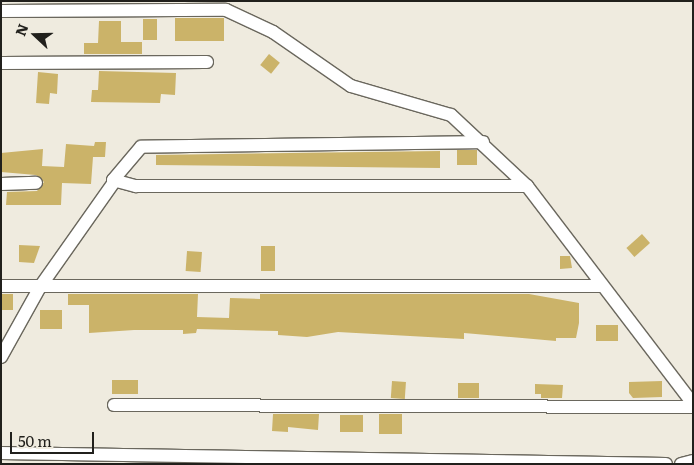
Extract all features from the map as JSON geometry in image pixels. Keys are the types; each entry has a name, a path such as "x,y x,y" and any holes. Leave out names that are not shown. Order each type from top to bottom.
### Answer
{"street":[{"path":"216,1 226,10 273,32 334,78 443,111 483,142 527,186 693,405"},
{"path":"1,11 226,10"},
{"path":"1,63 207,62"},
{"path":"1,357 40,287 114,182 142,146 483,142"},
{"path":"114,182 136,186 527,186"},
{"path":"1,184 36,183"},
{"path":"1,286 601,286"},
{"path":"114,404 693,405"},
{"path":"1,454 666,464"},
{"path":"681,464 693,461"}],"building":[{"path":"175,18 224,18 224,41 175,41"},
{"path":"143,19 157,19 157,40 143,40"},
{"path":"99,21 121,21 121,42 142,42 142,54 84,54 84,43 98,43"},
{"path":"269,54 280,63 271,74 260,65"},
{"path":"99,71 176,73 175,95 161,94 160,103 91,102 92,90 98,90"},
{"path":"38,72 58,74 57,94 50,93 49,104 36,103"},
{"path":"95,142 106,142 105,157 93,157 91,184 62,183 61,205 6,205 7,192 37,191 44,182 36,175 1,172 1,153 43,149 42,166 64,167 66,144 94,146"},
{"path":"457,150 477,150 477,165 457,165"},
{"path":"440,151 440,168 156,165 156,155"},
{"path":"642,234 650,243 634,257 626,248"},
{"path":"19,245 40,246 34,263 19,262"},
{"path":"261,246 275,246 275,271 261,271"},
{"path":"187,251 202,252 201,272 186,271"},
{"path":"560,256 570,256 572,268 560,269"},
{"path":"1,294 13,294 13,310 1,310"},
{"path":"68,294 198,294 197,317 229,318 230,298 260,299 260,294 529,294 579,303 579,323 576,338 556,338 556,341 464,333 464,339 338,332 307,337 278,335 278,331 197,329 196,333 183,334 183,330 134,330 89,333 89,305 68,305"},
{"path":"40,310 62,310 62,329 40,329"},
{"path":"596,325 618,325 618,341 596,341"},
{"path":"112,380 138,380 138,394 112,394"},
{"path":"392,381 406,382 405,399 391,398"},
{"path":"662,381 662,397 633,398 629,393 629,382"},
{"path":"458,383 479,383 479,398 458,398"},
{"path":"535,384 563,385 562,398 541,398 541,394 535,394"},
{"path":"273,414 319,414 318,430 288,427 288,432 272,431"},
{"path":"379,414 402,414 402,434 379,434"},
{"path":"340,415 363,415 363,432 340,432"}]}
